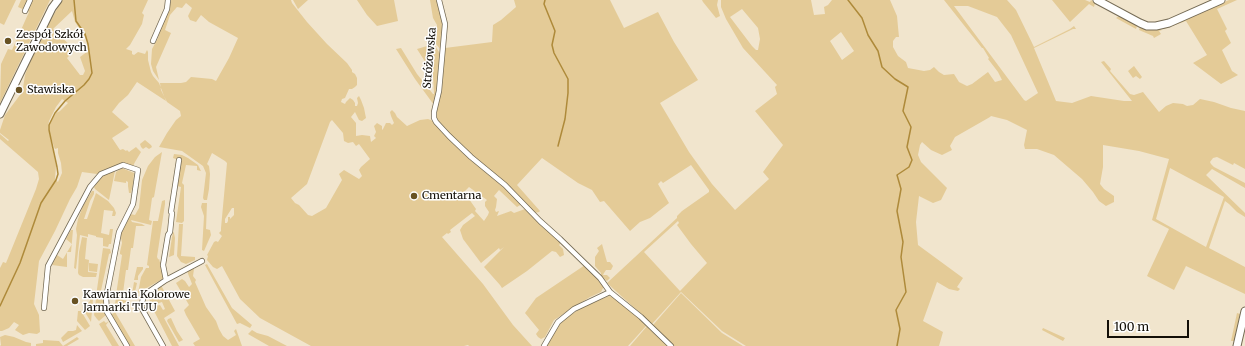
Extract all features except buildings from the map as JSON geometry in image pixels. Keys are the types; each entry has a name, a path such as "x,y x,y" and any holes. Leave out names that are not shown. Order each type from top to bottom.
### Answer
{"main road":[{"path":"52,8 54,0"},
{"path":"0,114 52,8 58,0"},
{"path":"1096,0 1140,23 1156,26 1169,23 1221,0"},
{"path":"1237,346 1245,311"}],"street":[{"path":"25,11 30,0"},
{"path":"153,41 167,9 168,0"},
{"name":"Stróżowska","path":"439,0 445,24 439,91 434,118 448,136 470,157 504,185 600,278 610,292"},
{"path":"166,280 163,265 168,235 170,232 171,212 179,160"},
{"path":"44,308 48,266 90,188 101,174 123,165 138,170 133,204 119,232 106,298 107,312 126,346"},
{"path":"163,346 140,307 144,295 166,280 202,261"},
{"path":"544,346 558,322 574,309 610,292 641,317 671,346"}],"shaded area":[{"path":"0,0 16,0 4,25 0,23"},
{"path":"21,0 50,0 0,103 1,64 8,49 12,50 29,12 18,7"},
{"path":"62,0 148,0 142,13 144,15 142,24 130,45 126,49 132,51 132,54 134,55 138,52 145,54 147,50 151,72 159,83 166,101 137,82 128,95 112,112 129,127 112,138 120,150 123,149 129,152 136,147 141,152 133,166 122,163 97,174 82,172 77,187 39,261 34,304 39,315 40,332 37,334 29,333 23,335 15,330 19,325 14,322 9,328 0,331 0,268 3,262 6,263 39,179 38,172 0,139 0,134 8,141 9,140 0,133 0,130 5,115 20,95 23,88 27,66","holes":["72,11 75,22 87,41 88,51 80,57 85,71 83,75 80,75 67,58 75,50 53,29","62,99 68,103 56,113 49,125 49,131 54,147 55,149 58,148 61,163 62,173 58,182 55,179 56,166 48,127 49,121"]},
{"path":"171,0 291,0 307,22 347,63 357,78 357,85 352,89 349,89 345,98 342,99 341,102 345,104 350,98 355,103 355,106 357,106 357,98 359,96 361,100 366,118 362,121 359,120 355,112 351,117 356,123 356,136 370,136 371,142 376,138 374,136 376,132 374,126 377,123 382,126 382,130 386,123 390,123 392,125 394,123 390,112 392,110 407,126 420,120 428,119 433,121 457,145 435,117 442,89 445,48 492,42 493,25 516,7 514,0 610,0 624,28 658,12 674,42 698,80 660,103 689,152 712,184 735,210 769,179 763,172 783,145 755,111 777,94 775,87 777,85 743,48 726,19 721,7 721,0 811,0 814,15 825,14 824,7 832,0 890,0 897,16 899,37 896,37 893,41 893,47 898,56 906,62 908,68 924,71 930,70 934,67 944,75 954,74 959,82 967,86 988,72 995,82 1002,80 988,59 989,58 983,48 944,0 1007,0 1016,10 1034,47 1074,26 1076,29 1073,29 1034,48 1056,101 1072,103 1091,96 1132,101 1101,62 1104,61 1111,69 1110,71 1130,94 1134,95 1143,92 1159,112 1166,106 1173,103 1187,106 1193,105 1200,99 1245,111 1245,169 1217,157 1213,158 1210,162 1214,167 1245,183 1245,188 1212,169 1206,175 1245,213 1245,217 1225,201 1209,248 1245,267 1245,294 1186,266 1174,290 1147,276 1169,229 1152,220 1169,159 1139,151 1103,145 1103,167 1100,184 1114,196 1114,202 1106,206 1099,201 1082,179 1054,155 1037,149 1025,149 1024,145 1027,130 1007,120 991,116 955,137 950,146 952,150 942,155 931,150 922,142 920,145 918,155 921,162 947,188 941,200 933,203 919,196 916,222 918,245 963,278 957,287 960,289 958,291 949,289 937,282 923,321 943,332 939,346 746,346 722,331 681,292 652,324 607,283 677,218 682,211 709,192 709,190 691,165 663,183 661,181 658,184 669,203 650,218 640,222 630,231 604,201 600,202 592,190 578,183 542,158 517,185 540,211 535,213 522,204 517,207 499,190 494,196 497,199 495,210 496,212 499,211 497,216 511,211 514,213 525,209 561,243 559,245 563,249 564,255 560,257 556,252 552,251 527,271 502,288 484,267 504,247 500,250 499,248 481,263 463,239 460,230 463,225 475,216 472,213 450,230 451,232 442,237 483,284 513,325 532,346 311,346 260,318 240,299 222,266 217,269 207,260 207,255 214,242 218,242 222,236 219,233 221,231 227,163 212,153 207,164 209,166 210,174 209,189 207,200 204,200 206,173 203,166 182,151 159,147 176,120 181,116 180,111 167,102 161,90 160,83 181,83 186,82 191,77 212,79 216,81 238,38 209,22 201,15 196,22 190,20 188,16 192,8 186,3 182,8 177,7 170,15 165,30 171,33 156,67 159,80 153,71 151,64 152,49 158,38 160,28 168,13","holes":["954,6 968,6 997,17 1011,35 1038,93 1026,101 1024,100","742,9 758,28 760,39 758,50 752,46 730,17","841,32 854,51 842,60 830,41","332,120 343,133 344,141 348,143 353,142 356,146 359,144 370,159 359,170 362,176 359,179 344,170 339,174 342,180 326,208 312,216 308,215 291,198 307,184 330,122","1170,168 1224,197 1206,247 1156,219","469,187 487,200 485,202 485,206 489,212 484,221 475,211 476,209 464,192","232,208 234,208 234,215 230,219 230,217 228,217 228,221 225,223 225,219","678,221 679,223 677,225 707,263 680,291 644,252"]},
{"path":"293,0 308,0 298,9"},
{"path":"357,0 394,0 398,21 377,26 367,15"},
{"path":"430,0 437,0 443,24 441,50 436,44 437,25 433,18"},
{"path":"702,0 718,0 717,5 720,16 716,18"},
{"path":"1052,0 1085,0 1090,2 1091,0 1095,3 1094,7 1089,4 1070,22"},
{"path":"1229,0 1237,0 1217,9 1227,29 1225,31 1231,43 1222,50 1232,71 1238,75 1221,84 1193,63 1207,55 1186,21 1164,29 1163,28"},
{"path":"1119,16 1137,26 1136,29 1116,18"},
{"path":"1140,27 1162,30 1159,31 1161,34 1154,38 1153,36 1139,30"},
{"path":"434,44 441,55 438,89 434,105 396,49 401,48 417,74 434,94 433,74 417,49"},
{"path":"1134,66 1142,77 1140,79 1136,76 1133,78 1128,71"},
{"path":"145,140 152,147 149,149 146,147 143,149 141,147 140,144"},
{"path":"162,152 154,197 152,198 149,220 152,221 151,225 131,220 132,222 145,226 136,226 128,270 126,270 123,293 132,294 134,282 137,283 134,296 131,299 116,295 122,255 120,254 122,243 120,232 130,214 135,215 139,208 142,180 148,166 155,157"},
{"path":"174,154 182,155 188,158 198,165 201,171 197,170 197,166 186,165 182,183 184,185 184,221 182,223 176,222 181,187 177,186 179,160 173,158"},
{"path":"122,168 134,173 131,193 129,193 128,182 114,181 116,172"},
{"path":"115,171 109,200 94,187 102,175"},
{"path":"92,191 94,191 94,194 84,219 87,219 96,193 108,201 116,213 115,216 112,216 113,211 104,210 101,233 109,235 110,229 113,229 111,244 109,244 108,247 103,246 103,238 88,234 88,237 80,235 76,269 74,268 78,219 83,206"},
{"path":"165,200 157,257 161,262 164,278 138,293 141,277 146,268 149,268 147,265 153,221 158,221 162,201"},
{"path":"202,203 207,203 206,229 210,230 211,235 204,251 202,250 204,216 201,207"},
{"path":"179,224 183,224 181,256 195,257 195,260 186,264 181,262 177,256"},
{"path":"71,230 73,230 72,244 66,239"},
{"path":"172,230 175,238 174,255 169,257 173,233 171,232"},
{"path":"82,237 87,238 85,259 89,260 88,272 97,273 96,277 83,277 78,273 79,252"},
{"path":"602,244 607,262 610,262 613,266 611,270 606,270 603,275 607,275 610,278 607,281 601,276 601,273 595,266 595,257 599,251 597,248"},
{"path":"72,245 71,252 67,252"},
{"path":"103,248 110,249 111,253 109,254 100,295 104,297 96,296"},
{"path":"67,252 67,267 52,265 57,255 63,259"},
{"path":"89,263 98,264 97,272 89,271"},
{"path":"207,264 232,308 252,325 250,328 240,323 237,324 205,265"},
{"path":"585,265 604,286 601,292 590,297 554,320 545,337 541,339 536,334 539,330 525,313 536,298"},
{"path":"137,267 143,267 143,269 138,276 138,280 134,280"},
{"path":"194,269 193,276 196,280 195,282 206,307 216,321 223,336 228,340 236,335 234,331 236,329 242,346 195,346 193,343 200,339 186,315 184,310 189,305 176,283 182,279 189,287 192,284 187,271"},
{"path":"160,286 162,287 175,311 164,318 179,346 172,346 154,311 156,306 160,305 163,310 165,309 162,302 156,304 151,303 148,297 149,294"},
{"path":"681,293 722,333 743,346 674,346 653,325"},
{"path":"609,296 616,298 647,325 628,346 547,346 556,329 564,319 583,307"},
{"path":"116,298 127,301 114,309"},
{"path":"90,299 93,299 91,322 83,309"},
{"path":"96,299 104,300 106,315 99,321 94,315"},
{"path":"78,311 81,311 90,326 85,330 77,321"},
{"path":"115,312 135,346 129,346 111,315"},
{"path":"1237,313 1240,314 1234,341 1231,341"},
{"path":"171,318 183,340 179,342 167,321"},
{"path":"104,321 106,323 109,321 106,325 119,346 112,346 99,324"},
{"path":"77,325 82,331 63,342 61,338 68,331 76,330"},
{"path":"648,325 669,346 630,346"},
{"path":"1043,328 1065,338 1063,341 1042,330"},
{"path":"252,330 287,346 269,346 248,334"},
{"path":"5,335 31,343 31,346 0,346 0,337"},
{"path":"77,337 79,339 67,346 63,346"},
{"path":"43,340 59,341 63,346 36,346 36,344 43,343"}],"waterway":[{"path":"0,306 20,263 41,203 56,180 58,174 49,125 55,113 65,101 84,85 92,73 85,34 76,21 74,0"},
{"path":"545,0 544,4 555,31 552,45 554,53 568,79 565,119 558,146"},
{"path":"848,0 862,18 868,35 878,51 882,67 895,79 908,87 903,111 911,127 907,147 912,160 909,167 897,175 901,189 897,211 903,242 901,257 906,292 896,310 900,329 897,346"}],"place":[{"name":"Zespół Szkół Zawodowych","path":"8,41"},
{"name":"Stawiska","path":"19,90"},
{"name":"Cmentarna","path":"414,196"},
{"name":"Kawiarnia Kolorowe Jarmarki TUU","path":"75,301"}]}
